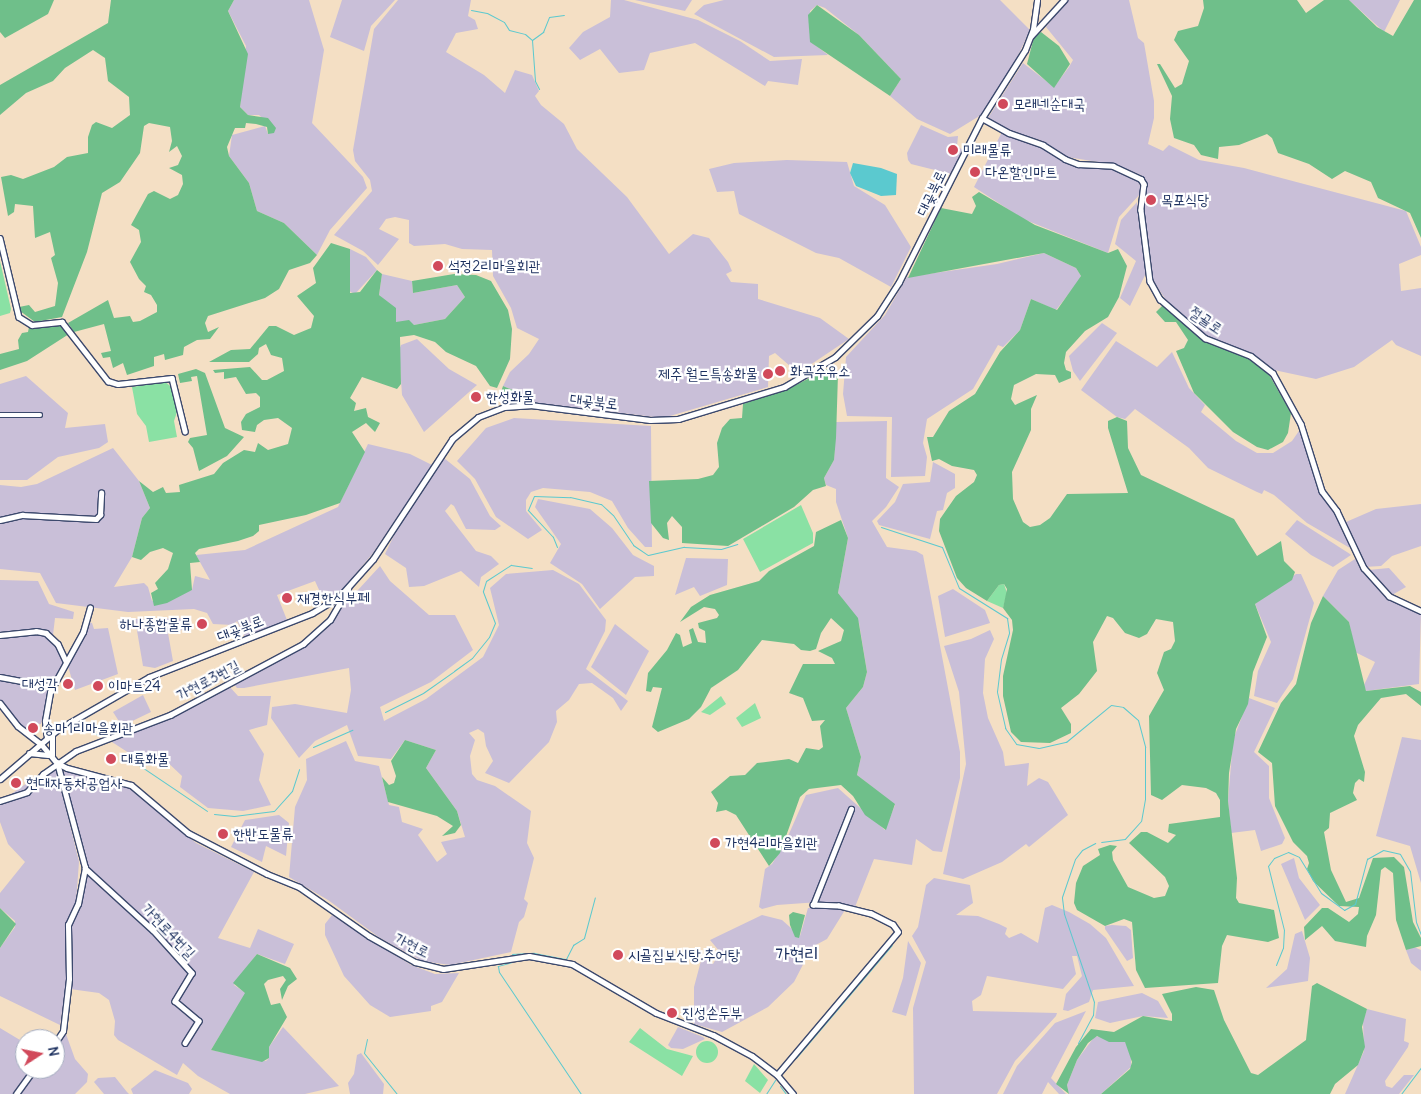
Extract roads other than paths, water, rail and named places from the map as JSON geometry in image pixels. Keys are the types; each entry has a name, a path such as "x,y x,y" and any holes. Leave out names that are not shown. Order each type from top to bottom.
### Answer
{"street":[{"name":"대곶북로","path":"0,779 46,738 149,677 312,613 348,589 373,559 452,439 478,417 504,407 530,405 650,420 678,419 784,387 835,357 877,316 899,282 982,118 1030,38 1037,0"},
{"path":"1030,38 1064,0"},
{"name":"절골로","path":"982,118 1008,133 1043,145 1065,159 1078,164 1112,166 1141,179 1144,184 1141,210 1150,281 1157,293 1175,314 1205,338 1251,356 1273,373 1301,424 1322,491 1337,511 1364,568 1389,596 1421,611"},
{"path":"0,238 19,317 32,325 62,322 108,381 118,384 172,378 185,431"},
{"path":"0,415 40,415"},
{"path":"0,520 22,515 96,519 100,515 101,493"},
{"name":"가현로3번길","path":"57,763 101,739 132,731 170,715 303,644 330,620 348,589"},
{"path":"46,738 45,721 54,687 66,661 83,632 90,608"},
{"path":"0,634 36,631 46,633 58,644 66,661"},
{"path":"0,677 54,687"},
{"path":"0,703 18,726 40,743"},
{"path":"52,734 52,758"},
{"name":"가현로","path":"40,743 57,763 131,785 188,833 267,874 299,887 368,936 415,962 443,969 529,956 572,964 656,1014 740,1048 777,1075 794,1094"},
{"path":"30,753 44,753 52,758"},
{"path":"0,801 27,792 57,763 85,868 80,880 78,904 68,925 69,979 63,1029"},
{"path":"777,1075 898,932 893,925 871,914 839,906 813,904 851,809"},
{"name":"가현로4번길","path":"85,868 152,930 192,972 175,1001 198,1021 185,1042"},
{"path":"16,1094 27,1079"}],"water":[{"path":"853,163 881,168 897,174 896,195 881,196 856,186 850,173"}],"waterway":[{"path":"471,10 487,13 504,22 509,30 525,34 532,40 543,32 549,17 564,15"},
{"path":"532,40 535,81 539,89"},
{"path":"557,547 553,537 528,510 534,496 570,497 601,504 613,515 633,545 648,555 684,547 721,549 737,544"},
{"path":"881,527 942,547 959,588 1007,618 1009,633 1001,659 997,692 1005,728 1016,744 1039,748 1066,742 1111,705 1123,707 1138,720 1145,747 1145,799 1141,821 1125,839 1101,842"},
{"path":"385,712 423,693 454,671 472,658 489,637 495,623 483,591 486,581 511,565 532,568"},
{"path":"313,747 352,730"},
{"path":"79,731 90,731 98,735"},
{"path":"124,755 207,811"},
{"path":"214,814 234,816 274,811 292,791 299,769"},
{"path":"1078,1043 1093,1015 1094,1002 1064,914 1062,897 1075,859 1082,850 1095,843"},
{"path":"1276,965 1283,948 1284,930 1268,866 1274,858 1288,852 1299,857 1321,893 1344,910 1355,904 1367,859 1383,850 1400,854 1410,871 1416,922 1421,935"},
{"path":"512,954 534,953 566,959 573,945 584,938 595,897"},
{"path":"796,1058 892,945"},
{"path":"512,962 498,966 499,972 581,1094"},
{"path":"367,1039 364,1053 397,1094"},
{"path":"1401,1094 1421,1067"},
{"path":"766,1094 775,1080"},
{"path":"780,1086 786,1094"}],"place":[{"name":"모래네순대국","path":"1003,104"},
{"name":"미래물류","path":"953,150"},
{"name":"다온할인마트","path":"975,172"},
{"name":"목포식당","path":"1151,200"},
{"name":"석정2리마을회관","path":"438,266"},
{"name":"화곡주유소","path":"780,371"},
{"name":"제주 월드특송화물","path":"768,374"},
{"name":"한성화물","path":"476,397"},
{"name":"재경한식부페","path":"287,598"},
{"name":"하나종합물류","path":"202,624"},
{"name":"대성각","path":"68,684"},
{"name":"이마트24","path":"98,686"},
{"name":"송마1리마을회관","path":"33,728"},
{"name":"대륙화물","path":"111,759"},
{"name":"현대자동차공업사","path":"16,783"},
{"name":"한반도물류","path":"223,834"},
{"name":"가현4리마을회관","path":"715,843"},
{"name":"시골집보신탕.추어탕","path":"618,955"},
{"name":"진성손두부","path":"672,1013"}],"district":[{"name":"가현리","path":"797,954"}]}
